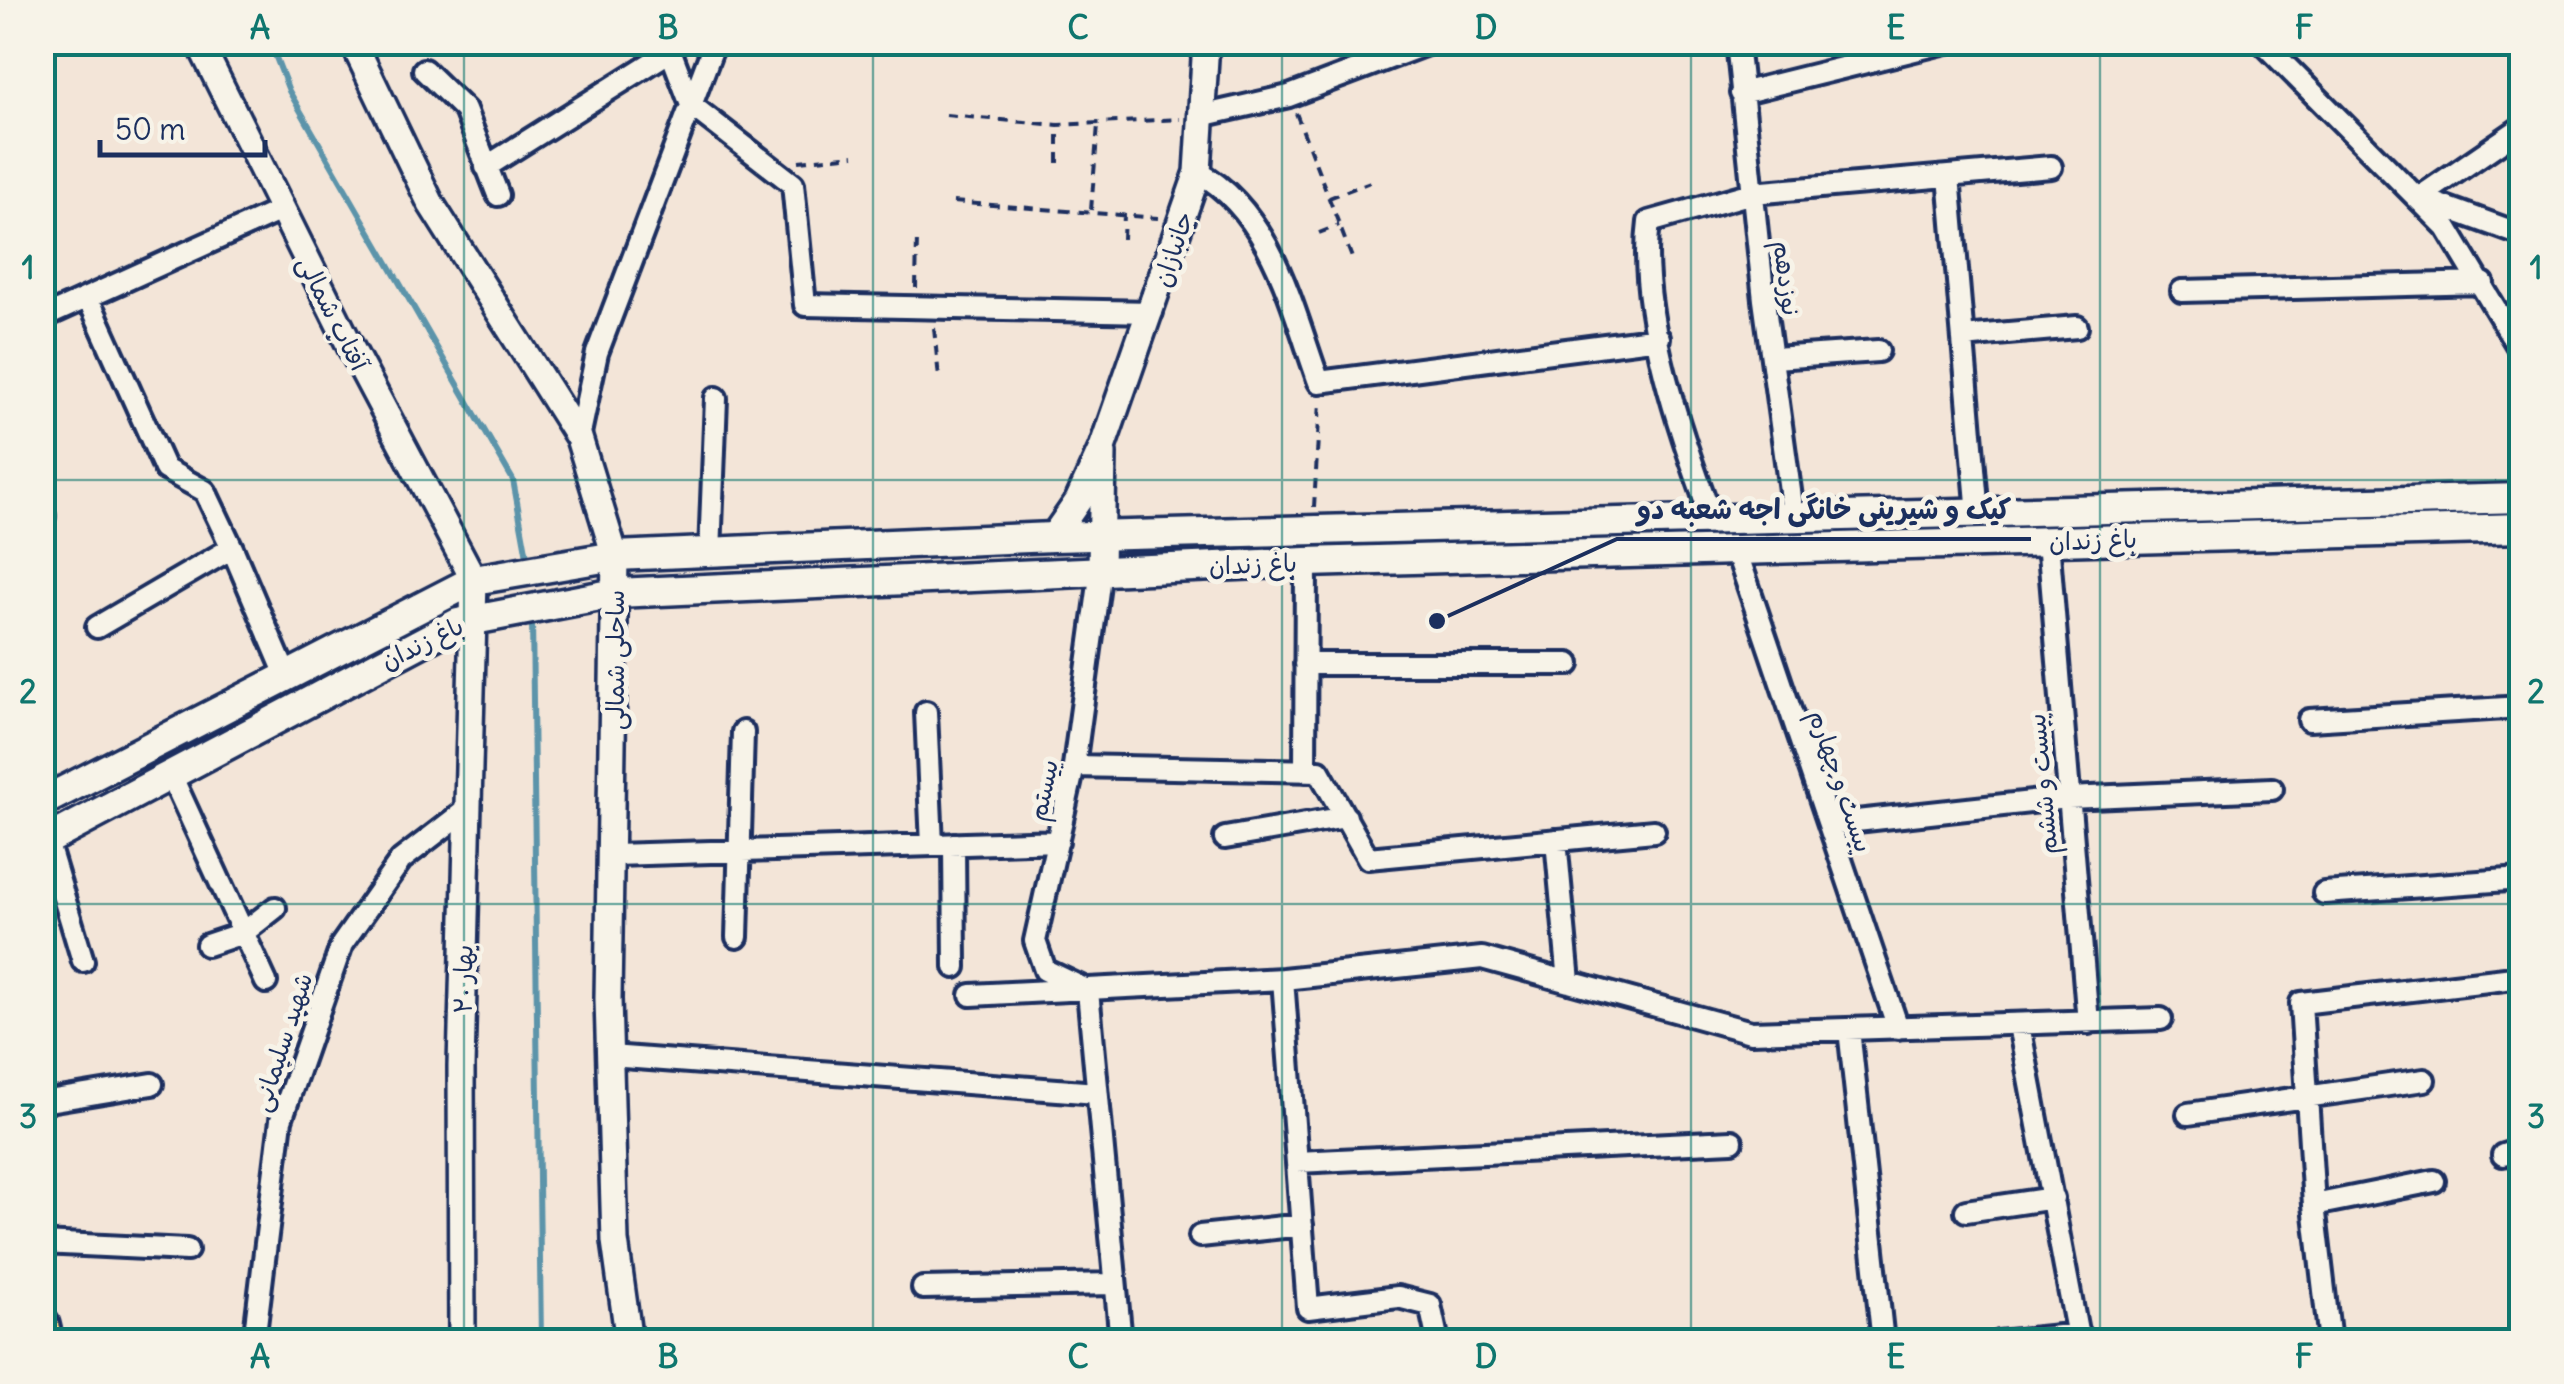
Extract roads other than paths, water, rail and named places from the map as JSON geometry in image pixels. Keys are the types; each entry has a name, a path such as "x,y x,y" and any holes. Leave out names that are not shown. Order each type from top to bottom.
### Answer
{"main road":[{"name":"باغ زندان","path":"42,802 485,577 615,556 1052,536 1794,520 2522,498"},
{"name":"باغ زندان","path":"44,842 415,644 488,614 603,594 1102,569 2522,528"},
{"path":"42,1324 46,1342"}],"street":[{"name":"آفتاب شمالی","path":"199,42 281,210 485,577"},
{"name":"ساحلی شمالی","path":"353,42 432,204 580,438 615,556 603,594 614,856 610,1056 615,1241 629,1342"},
{"path":"580,438 597,353 715,42"},
{"name":"جانبازان","path":"1052,536 1078,501 1102,448 1198,172 1206,42"},
{"path":"1204,115 1289,96 1432,42"},
{"name":"نوزدهم","path":"1736,42 1794,520"},
{"path":"1741,93 1947,42"},
{"path":"2262,42 2448,228 2522,354"},
{"path":"486,167 670,46 692,104 778,168 793,184 798,204 805,305 1152,312"},
{"path":"424,70 465,110 498,194"},
{"path":"2420,197 2522,127"},
{"path":"1714,522 1690,462 1659,338 1649,222 1752,193 2051,167"},
{"path":"1198,172 1251,217 1278,269 1318,382 1659,338"},
{"path":"1950,176 1978,514"},
{"path":"2420,197 2522,235"},
{"path":"42,318 281,210"},
{"path":"2182,292 2483,283"},
{"path":"88,298 165,469 205,491 286,675"},
{"path":"1963,337 2076,327"},
{"path":"1774,358 1878,351"},
{"path":"710,553 716,398"},
{"name":"جانبازان","path":"1102,448 1102,569"},
{"name":"بیست و ششم","path":"2048,541 2088,1022"},
{"path":"97,627 232,548"},
{"name":"بیست و چهارم","path":"1736,550 1898,1028"},
{"path":"1305,770 1306,562"},
{"name":"بیستم","path":"1088,991 1046,970 1035,940 1074,766 1102,569"},
{"name":"بهار ۲۰","path":"462,1342 466,810 488,614 485,577"},
{"path":"1305,664 1569,664"},
{"path":"2308,720 2522,707"},
{"path":"926,712 932,845"},
{"path":"737,938 743,732"},
{"path":"1074,766 1319,770 1368,858 1654,831"},
{"path":"171,775 266,982"},
{"path":"1829,824 2068,798 2272,789"},
{"name":"شهید سلیمانی","path":"254,1342 281,1120 342,944 401,860 466,810"},
{"path":"1224,838 1346,818"},
{"path":"1556,840 1569,982"},
{"path":"614,856 1058,841"},
{"path":"44,842 83,962"},
{"path":"954,844 955,967"},
{"path":"2324,894 2522,879"},
{"path":"207,945 243,933 276,908"},
{"path":"970,995 1283,978 1482,958 1751,1032 2161,1019"},
{"path":"2330,1342 2314,1204 2301,1003 2522,977"},
{"path":"1283,978 1308,1308 1398,1297 1430,1304 1438,1342"},
{"path":"1088,991 1121,1342"},
{"path":"1999,1342 2079,1338 2020,1025"},
{"path":"1849,1030 1883,1342"},
{"path":"610,1056 1097,1093"},
{"path":"2188,1114 2424,1080"},
{"path":"42,1102 152,1084"},
{"path":"1297,1162 1732,1141"},
{"path":"2314,1204 2434,1182"},
{"path":"1966,1211 2053,1198"},
{"path":"1200,1236 1302,1226"},
{"path":"42,1243 188,1250"},
{"path":"923,1288 1113,1284"}],"waterway":[{"path":"270,42 289,91 513,480 528,562"},
{"path":"532,619 541,1342"}],"place":[{"name":"کیک و شیرینی خانگی اجه شعبه دو","path":"1437,621"}]}
